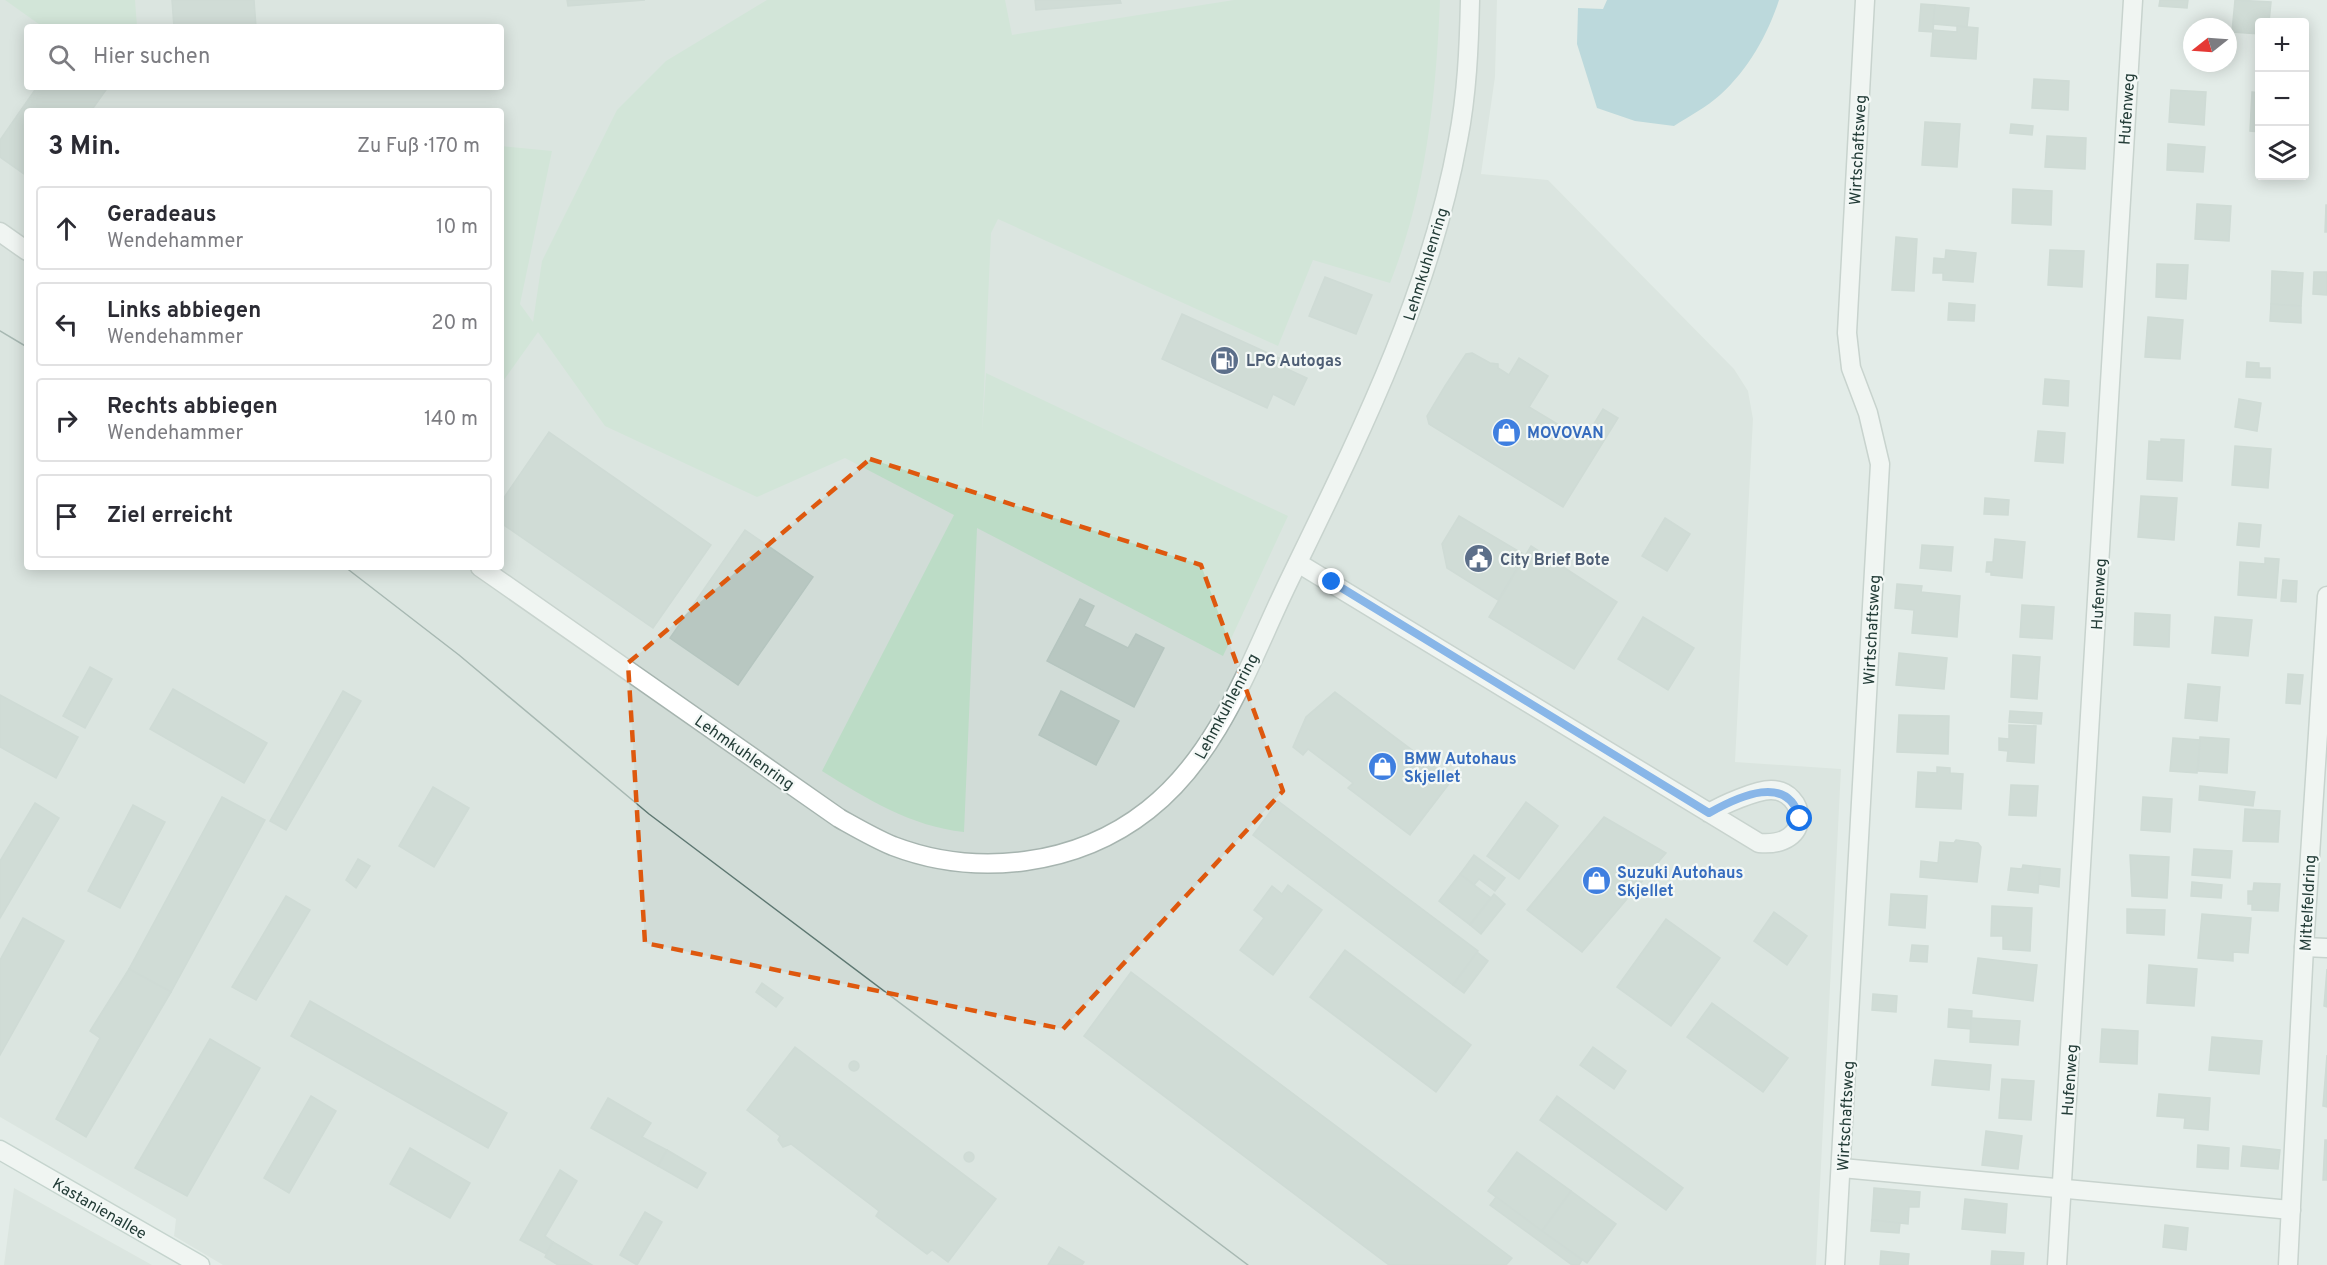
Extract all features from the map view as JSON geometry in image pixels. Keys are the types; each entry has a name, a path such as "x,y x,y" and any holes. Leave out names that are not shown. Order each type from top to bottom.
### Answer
{"street":[{"name":"Lehmkuhlenring","path":"484,570 839,818 892,845 927,856 982,863 1040,860 1096,841 1148,811 1196,763 1210,740 1298,563 1391,364 1431,251 1459,138 1466,82 1470,0"},
{"name":"Wirtschaftsweg","path":"1835,1265 1880,464 1868,413 1851,368 1847,333 1865,0"},
{"name":"Hufenweg","path":"2057,1265 2133,0"},
{"path":"0,232 24,249"},
{"path":"1298,563 1709,813"},
{"name":"Mittelfeldring","path":"2289,1265 2304,947 2327,596"},
{"path":"2304,947 2327,948"},
{"name":"Kastanienallee","path":"0,1150 200,1265"},
{"path":"1842,1168 2291,1210"}],"highlighted area":[{"path":"870,459 1201,565 1283,791 1063,1029 645,943 628,663"}],"shaded area":[{"path":"0,0 1497,0 1495,77 1481,174 1548,180 1734,369 1748,391 1753,419 1735,762 1841,769 1816,1265 223,1265 174,1236 176,1219 0,1117"},
{"path":"14,1188 152,1265 4,1265"}],"green space":[{"path":"5,0 135,0 137,24 39,24"},
{"path":"767,0 1005,0 1012,35 1234,0 1440,0 1436,72 1421,179 1390,283 1313,260 1278,346 998,219 991,233 982,434 986,373 1288,516 1223,656 977,528 964,832 925,824 890,810 822,771 954,515 845,458 757,497 605,426 538,332 504,380 504,146 552,151 520,304 533,322 542,261 617,110 666,61"}],"water":[{"path":"1607,0 1779,0 1756,51 1730,85 1715,99 1674,126 1635,121 1597,108 1577,44 1578,8 1603,9"}],"building":[{"path":"172,0 254,0 256,24 174,24"},
{"path":"567,0 645,0 568,6"},
{"path":"1035,0 1120,0 1121,3 1036,10"},
{"path":"2160,0 2188,0 2187,8 2159,6"},
{"path":"2235,0 2271,2 2269,18 2255,18 2255,34 2237,32 2237,18 2233,18"},
{"path":"1921,4 1935,5 1933,32 1919,31"},
{"path":"1935,5 1969,8 1967,27 1933,24"},
{"path":"1957,26 1978,28 1976,59 1931,56 1933,30 1957,32"},
{"path":"2034,79 2069,81 2068,110 2032,108"},
{"path":"35,90 106,90 93,108 24,108 24,174 0,157 0,140"},
{"path":"2171,90 2206,92 2204,125 2169,122"},
{"path":"2252,92 2255,92 2255,132 2250,131"},
{"path":"1925,122 1960,124 1957,167 1922,165"},
{"path":"2011,124 2033,126 2032,135 2010,133"},
{"path":"2047,136 2086,138 2085,169 2045,167"},
{"path":"2168,144 2205,147 2203,172 2167,170"},
{"path":"2013,189 2052,191 2051,225 2012,223"},
{"path":"2197,204 2231,206 2229,241 2195,239"},
{"path":"2326,205 2327,232 2325,232"},
{"path":"1896,237 1917,239 1914,291 1892,290"},
{"path":"1946,250 1976,253 1973,282 1943,280 1943,273 1933,273 1934,258 1945,259"},
{"path":"2050,250 2084,251 2082,287 2048,285"},
{"path":"2157,264 2188,265 2186,299 2156,297"},
{"path":"2272,271 2303,273 2301,306 2271,304"},
{"path":"2314,272 2327,272 2327,295 2313,294"},
{"path":"1325,277 1372,295 1356,334 1309,316"},
{"path":"1949,303 1975,305 1974,321 1948,320"},
{"path":"2271,304 2301,306 2301,323 2270,321"},
{"name":"LPG Autogas","path":"1182,314 1288,362 1285,368 1307,378 1294,405 1273,394 1267,408 1162,359"},
{"path":"2148,317 2183,320 2180,359 2145,357"},
{"name":"MOVOVAN","path":"1472,353 1490,363 1498,364 1498,368 1509,375 1519,358 1548,376 1529,407 1584,440 1603,409 1618,418 1563,507 1429,424 1427,416 1445,386 1466,354"},
{"path":"2247,362 2259,363 2259,368 2270,368 2270,378 2246,377"},
{"path":"2045,379 2069,381 2068,406 2043,404"},
{"path":"2239,399 2261,403 2257,431 2235,427"},
{"path":"2038,431 2065,433 2063,463 2035,461"},
{"path":"549,432 711,545 653,628 504,525 504,498"},
{"path":"2161,439 2184,440 2182,481 2147,479 2149,441 2161,442"},
{"path":"2235,446 2271,449 2268,488 2232,485"},
{"path":"2141,496 2177,498 2174,540 2138,537"},
{"path":"1985,498 2009,500 2008,515 1984,514"},
{"path":"1459,516 1525,555 1498,600 1447,568 1442,544"},
{"path":"1665,518 1690,534 1667,571 1642,556"},
{"path":"2239,523 2261,525 2259,547 2237,545"},
{"path":"745,530 813,577 738,685 670,638"},
{"path":"1995,539 2025,542 2022,578 1991,575 1991,572 1986,572 1987,562 1993,562"},
{"path":"1922,545 1953,547 1951,571 1920,568"},
{"path":"1531,546 1617,602 1574,669 1489,617"},
{"path":"2265,558 2279,559 2276,598 2238,595 2240,562 2265,564"},
{"path":"2283,580 2297,581 2296,602 2281,601"},
{"path":"1897,584 1922,586 1921,592 1960,596 1957,637 1912,633 1914,610 1895,608"},
{"path":"1080,599 1094,606 1084,626 1128,648 1136,634 1164,648 1134,707 1047,661"},
{"path":"2022,605 2054,607 2052,639 2020,637"},
{"path":"2135,613 2170,615 2169,647 2134,645"},
{"path":"1643,617 1694,648 1668,690 1618,659"},
{"path":"2215,617 2252,620 2248,656 2212,653"},
{"path":"1899,653 1947,658 1944,689 1896,685"},
{"path":"2013,655 2040,657 2037,699 2011,697"},
{"path":"90,667 112,679 85,728 63,716"},
{"path":"2288,674 2303,675 2300,704 2286,703"},
{"path":"2188,684 2220,687 2217,721 2185,718"},
{"path":"173,689 267,743 244,783 150,729"},
{"path":"343,691 361,701 286,830 270,821"},
{"path":"1061,691 1119,721 1096,765 1039,735"},
{"name":"BMW Autohaus Skjellet","path":"1335,692 1452,780 1410,835 1348,788 1353,783 1308,749 1303,755 1293,747 1306,717"},
{"path":"0,695 78,737 56,778 0,747"},
{"path":"2010,711 2042,713 2041,724 2009,722"},
{"path":"1899,715 1949,716 1948,754 1897,752"},
{"path":"2009,725 2036,726 2034,763 2007,761 2008,751 1999,750 1999,738 2009,739"},
{"path":"2200,737 2229,739 2227,773 2198,771"},
{"path":"2173,738 2200,740 2197,773 2170,771"},
{"path":"1937,767 1950,768 1950,773 1963,774 1961,809 1916,807 1918,772 1937,773"},
{"path":"2011,785 2038,786 2036,816 2009,815"},
{"path":"2200,786 2255,792 2253,806 2199,800"},
{"path":"433,787 469,808 434,867 399,846"},
{"path":"222,797 265,820 171,992 129,969"},
{"path":"2143,797 2172,799 2170,832 2141,830"},
{"path":"1278,801 1478,951 1453,985 1253,835"},
{"path":"1526,802 1558,826 1519,879 1487,856"},
{"path":"35,803 59,818 0,918 0,861"},
{"path":"133,805 165,822 120,908 88,891"},
{"path":"2245,809 2280,811 2278,842 2243,841"},
{"name":"Suzuki Autohaus Skjellet","path":"1604,817 1666,853 1582,952 1527,910"},
{"path":"1956,840 1978,843 1981,847 1977,882 1920,877 1921,861 1938,863 1940,842 1954,843"},
{"path":"2194,849 2232,851 2230,878 2192,875"},
{"path":"1474,855 1505,878 1495,891 1479,879 1474,885 1460,874"},
{"path":"2130,855 2169,857 2167,898 2132,896"},
{"path":"358,859 370,866 356,888 346,880"},
{"path":"2023,865 2040,867 2038,893 2008,890 2011,868 2022,869"},
{"path":"2040,867 2060,869 2059,887 2039,884"},
{"path":"1460,874 1491,898 1470,925 1439,901"},
{"path":"2192,882 2222,885 2221,898 2191,896"},
{"path":"2254,883 2280,884 2278,911 2252,910 2252,904 2248,904 2248,891 2253,891"},
{"path":"1288,885 1322,910 1273,975 1240,950 1264,918 1254,910 1272,886 1282,894"},
{"path":"1494,894 1505,904 1481,934 1470,925"},
{"path":"1891,894 1927,896 1925,928 1889,925"},
{"path":"286,896 310,910 256,1000 232,987"},
{"path":"1992,906 2032,908 2030,951 2003,949 2003,936 1991,936"},
{"path":"2127,909 2165,910 2164,935 2127,933"},
{"path":"1774,912 1807,936 1787,965 1754,941"},
{"path":"2202,914 2251,918 2248,953 2233,952 2233,961 2198,958"},
{"path":"23,918 64,941 0,1055 0,960"},
{"path":"1666,919 1720,958 1671,1026 1617,987"},
{"path":"1912,945 1928,946 1927,962 1910,961"},
{"path":"1345,950 1471,1045 1436,1092 1310,997"},
{"path":"1477,952 1488,961 1464,993 1453,985"},
{"path":"1978,958 2037,965 2033,1001 1973,993"},
{"path":"2149,965 2197,969 2194,1006 2147,1003"},
{"path":"129,969 171,992 86,1137 56,1119 100,1038 90,1031"},
{"path":"2327,969 2327,1007 2324,1006"},
{"path":"1131,972 1512,1258 1506,1265 1389,1265 1084,1036"},
{"path":"762,983 783,998 776,1007 756,992"},
{"path":"1873,994 1897,996 1896,1012 1872,1010"},
{"path":"310,1001 507,1113 488,1148 291,1036"},
{"path":"1712,1003 1788,1058 1763,1092 1687,1037"},
{"path":"1949,1009 1972,1011 1971,1029 1948,1027"},
{"path":"1971,1018 2020,1021 2018,1045 1970,1042"},
{"path":"2102,1029 2138,1031 2137,1064 2100,1062"},
{"path":"2212,1037 2262,1041 2259,1074 2209,1070"},
{"path":"210,1039 260,1068 187,1196 135,1168"},
{"path":"795,1047 996,1199 948,1262 932,1250 927,1254 876,1216 879,1211 791,1144 783,1147 778,1140 780,1136 747,1110"},
{"path":"1593,1047 1626,1071 1614,1089 1580,1065"},
{"path":"2327,1055 2327,1107 2323,1106"},
{"path":"1935,1060 1991,1065 1989,1090 1932,1085"},
{"path":"854,1061 859,1066 854,1071 849,1066"},
{"path":"2002,1079 2034,1081 2031,1120 1999,1118"},
{"path":"2159,1094 2210,1098 2208,1130 2184,1128 2185,1118 2157,1116"},
{"path":"311,1096 336,1111 289,1193 264,1178"},
{"path":"1557,1096 1683,1188 1666,1210 1540,1120"},
{"path":"608,1098 651,1123 642,1137 667,1150 658,1166 591,1128"},
{"path":"1986,1131 2022,1136 2018,1169 1982,1165"},
{"path":"2325,1140 2327,1140 2327,1180 2323,1180"},
{"path":"2198,1145 2229,1148 2228,1169 2197,1167"},
{"path":"2243,1146 2280,1150 2278,1169 2241,1166"},
{"path":"410,1148 470,1183 450,1218 390,1184"},
{"path":"667,1150 706,1173 697,1188 658,1166"},
{"path":"969,1152 974,1157 969,1162 964,1157"},
{"path":"1517,1152 1571,1191 1542,1231 1488,1191"},
{"path":"560,1170 577,1181 545,1236 553,1242 546,1254 520,1240"},
{"path":"1874,1188 1920,1192 1919,1207 1909,1207 1908,1224 1872,1220"},
{"path":"1571,1191 1616,1224 1587,1263 1542,1231"},
{"path":"1496,1197 1582,1260 1579,1265 1572,1265 1490,1205"},
{"path":"1965,1199 2007,1204 2005,1233 1962,1229"},
{"path":"645,1212 662,1222 637,1265 620,1255"},
{"path":"1872,1220 1900,1223 1899,1233 1871,1231"},
{"path":"2165,1225 2188,1228 2186,1250 2163,1247"},
{"path":"553,1242 592,1265 558,1265 545,1257"},
{"path":"1059,1247 1084,1262 1082,1265 1048,1265"},
{"path":"1881,1251 1909,1254 1908,1265 1880,1265"},
{"path":"1992,1251 2024,1253 2023,1265 1991,1265"}],"tram line":[{"path":"0,331 24,345"},
{"path":"349,570 459,655 649,814 1248,1265"}],"place":[{"name":"LPG Autogas","path":"1225,360"},
{"name":"MOVOVAN","path":"1506,432"},
{"name":"City Brief Bote","path":"1479,559"},
{"name":"BMW Autohaus Skjellet","path":"1383,767"},
{"name":"Suzuki Autohaus Skjellet","path":"1596,881"}],"route":[{"path":"1332,582 1709,813 1722,806 1771,790 1785,794 1796,804 1800,819"}]}
